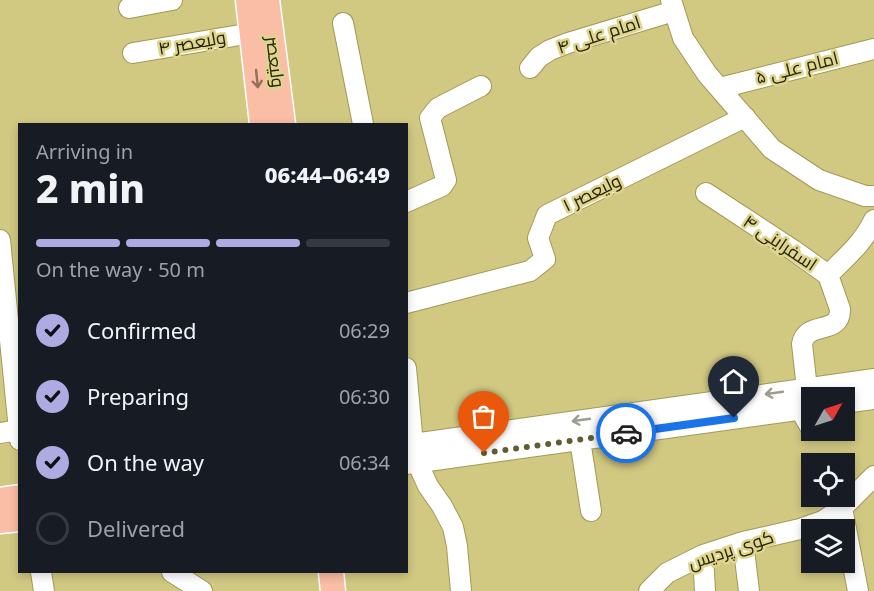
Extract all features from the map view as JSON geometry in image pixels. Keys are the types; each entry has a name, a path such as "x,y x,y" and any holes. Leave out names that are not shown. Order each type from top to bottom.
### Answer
{"main road":[{"name":"ولیعصر","path":"248,0 262,123"},
{"name":"ولیعصر","path":"267,0 283,123"},
{"path":"0,500 18,497"},
{"path":"0,521 18,519"},
{"path":"331,573 333,591"}],"street":[{"path":"129,8 172,0"},
{"path":"672,6 683,38 707,74 772,149 819,180 865,196 874,196"},
{"name":"امام علی ۴","path":"530,68 539,57 550,50 672,6"},
{"path":"343,23 363,123"},
{"name":"ولیعصر ۴","path":"133,53 252,33"},
{"name":"امام علی ۵","path":"720,88 874,49"},
{"path":"408,201 442,186 446,180 430,117 438,108 481,86"},
{"name":"ولیعصر ۱","path":"408,302 530,271 545,260 538,238 547,215 745,117"},
{"name":"اسفراینی ۴","path":"706,193 828,275 840,315 834,324 806,333 803,338 805,387"},
{"path":"828,275 857,245 874,220"},
{"path":"0,240 12,383 13,434"},
{"path":"852,387 874,380"},
{"path":"855,402 874,399"},
{"path":"408,402 411,454 453,527 461,591"},
{"path":"504,440 580,440 801,403"},
{"path":"411,454 801,403"},
{"path":"580,440 591,511"},
{"name":"کوی پردیس","path":"649,591 668,573 703,555 823,521 842,508 874,476"},
{"path":"842,508 858,591"},
{"path":"743,542 749,591"},
{"path":"703,555 705,591"},
{"path":"42,573 44,591"},
{"path":"174,573 202,591"}],"way so far":[{"path":"484,453 626,433"}],"route":[{"path":"626,433 734,418"}]}
